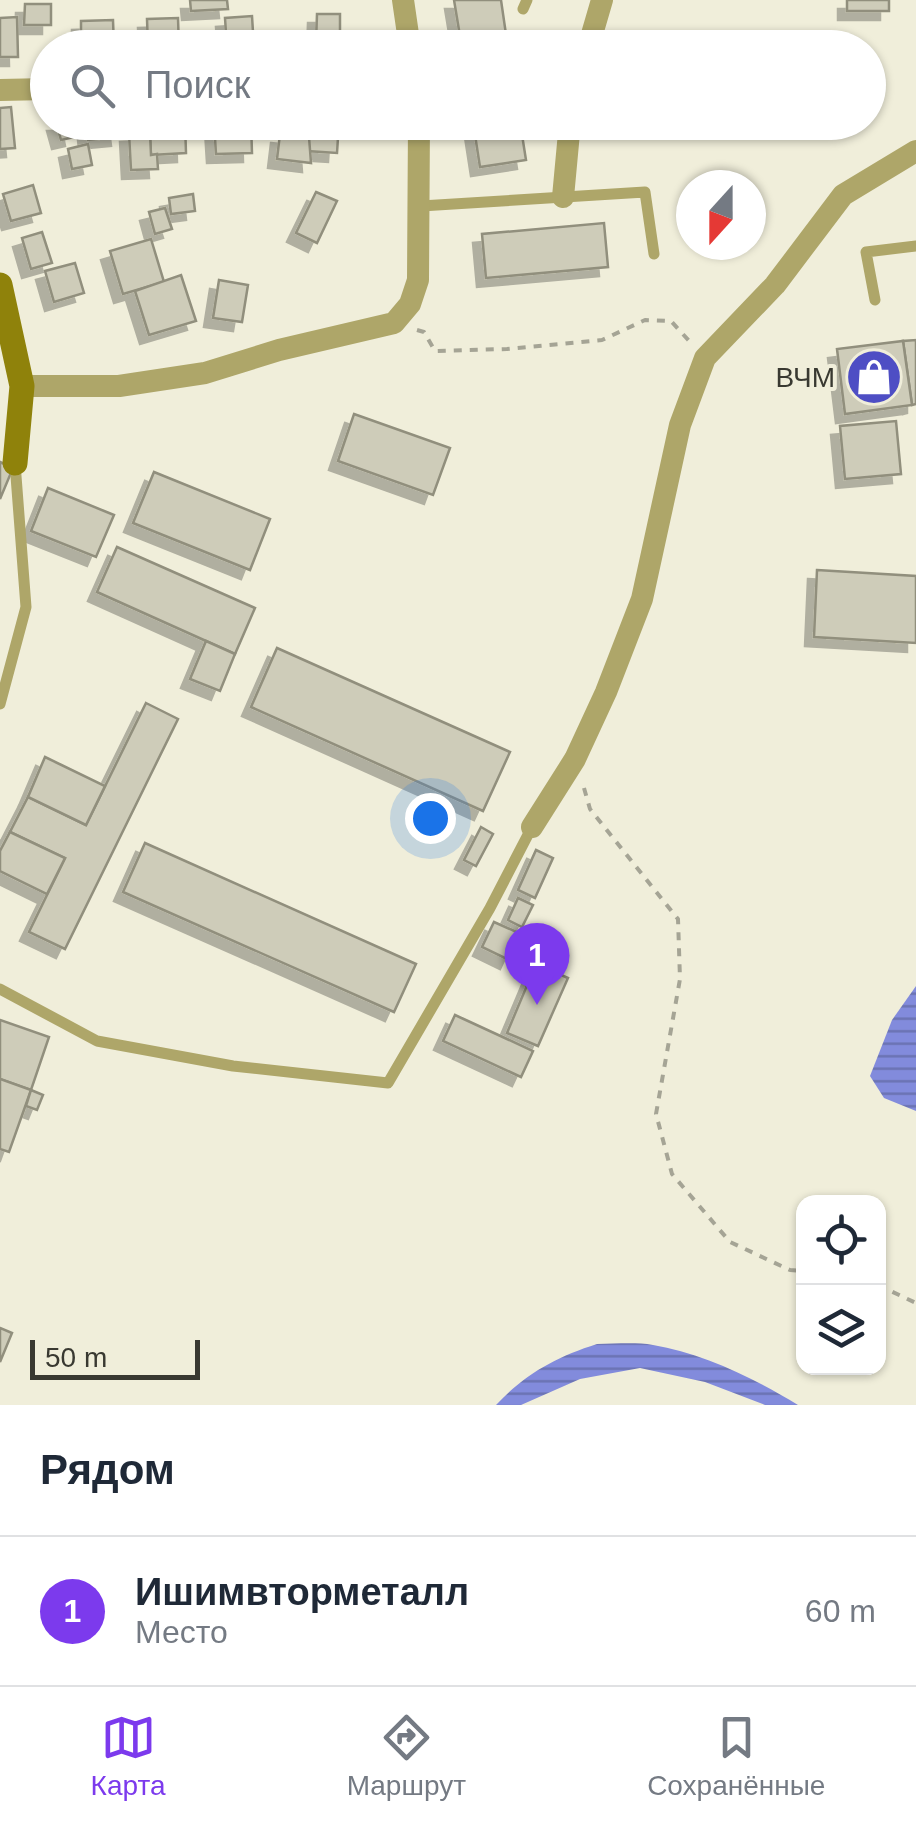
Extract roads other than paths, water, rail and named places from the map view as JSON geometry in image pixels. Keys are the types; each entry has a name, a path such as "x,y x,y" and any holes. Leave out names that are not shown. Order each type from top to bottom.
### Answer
{"street":[{"path":"403,0 407,30"},
{"path":"593,30 602,0"},
{"path":"0,90 30,89"},
{"path":"22,386 119,386 205,374 280,350 394,323 410,304 418,280 419,140"},
{"path":"563,196 568,140"},
{"path":"532,827 575,759 642,599 680,425 705,358 775,285 843,195 916,151"},
{"path":"0,285 22,386 15,463"}],"lane":[{"path":"421,206 646,192 654,254"},
{"path":"874,300 866,252 916,246"},
{"path":"0,704 26,607 15,463"},
{"path":"0,989 97,1042 233,1066 388,1083 490,908 532,827"}],"water":[{"path":"916,986 916,1111 884,1098 870,1076 892,1020"},
{"path":"597,1344 646,1344 690,1354 747,1377 798,1405 765,1405 705,1382 640,1368 580,1379 521,1405 496,1405 542,1368"}],"place":[{"name":"ВЧМ","path":"874,377"},
{"name":"Ишимвторметалл","path":"537,1005"}]}
